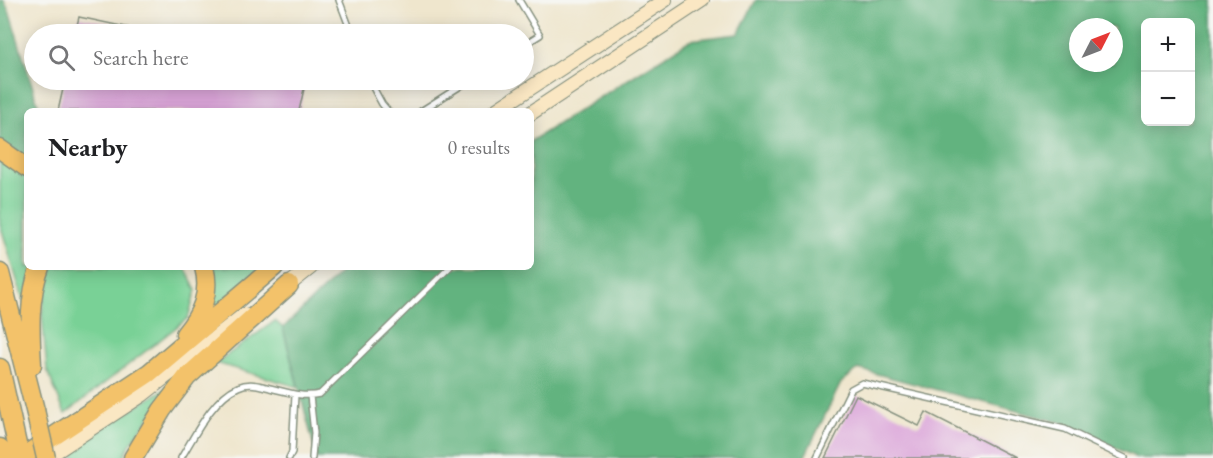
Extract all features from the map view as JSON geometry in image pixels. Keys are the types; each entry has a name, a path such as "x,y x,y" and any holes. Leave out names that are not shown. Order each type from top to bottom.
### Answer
{"highway":[{"path":"0,149 24,166"},
{"path":"34,405 30,320 33,291 39,270"},
{"path":"124,391 185,334 197,319 203,308 207,289 204,270"},
{"path":"0,368 21,458 124,391 188,342 271,270"},
{"path":"0,273 46,458"},
{"path":"133,458 162,410 187,377 289,285"},
{"path":"0,448 4,458"}],"street":[{"path":"534,86 665,0"},
{"path":"534,112 702,0"},
{"path":"500,108 527,90"},
{"path":"46,458 142,395 254,308 307,270"}],"lane":[{"path":"339,0 348,24"},
{"path":"519,0 533,24"},
{"path":"534,25 540,35 534,39"},
{"path":"374,90 385,108"},
{"path":"426,108 454,90"},
{"path":"181,458 213,407 238,387 258,384 296,395 320,394 447,270"},
{"path":"817,458 851,389 862,383 1065,429 1125,458"},
{"path":"289,458 292,452 296,395"},
{"path":"310,396 314,433 312,458"}],"green space":[{"path":"0,0 4,0 24,59 24,90 34,90 39,108 24,108 24,159 0,142"},
{"path":"756,0 1213,0 1213,458 1137,458 1066,424 858,369 841,383 804,458 317,458 283,328 343,270 534,270 534,139 690,40 738,34"},
{"path":"0,156 24,172 24,270 34,270 24,303 0,224"},
{"path":"53,270 186,270 196,290 188,318 65,414 47,370 42,314 45,291"},
{"path":"209,270 260,270 206,317"},
{"path":"275,321 283,328 298,387 216,363"},
{"path":"173,384 127,449 124,458 74,458 72,446"}],"building":[{"path":"79,17 112,24 77,24"},
{"path":"63,90 304,90 300,108 59,108"},
{"path":"856,395 919,426 926,412 1016,458 825,458"}]}
